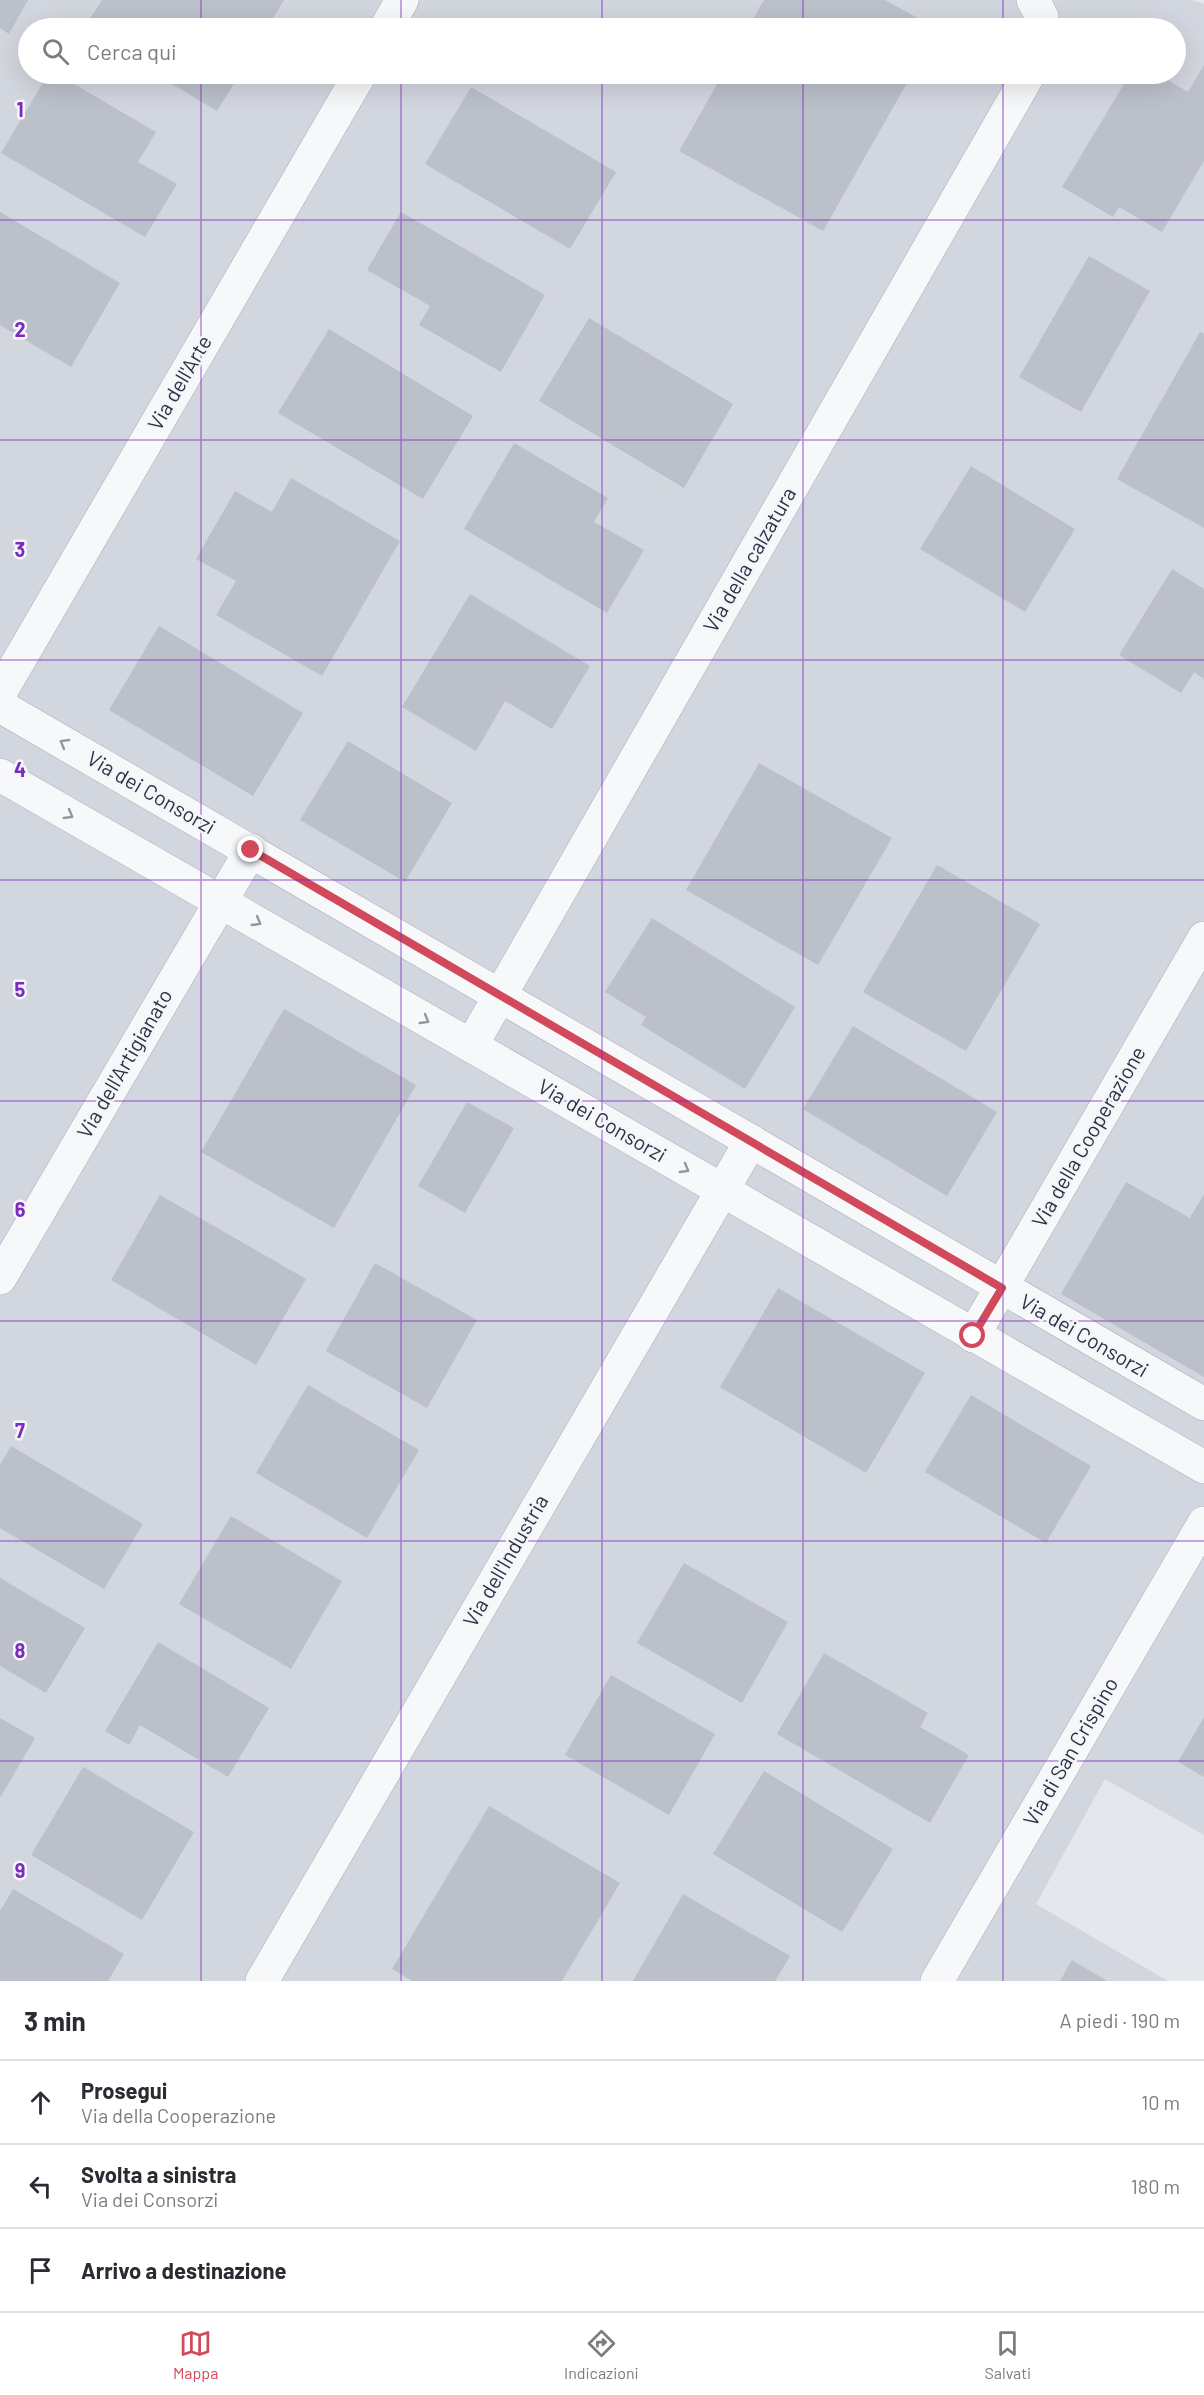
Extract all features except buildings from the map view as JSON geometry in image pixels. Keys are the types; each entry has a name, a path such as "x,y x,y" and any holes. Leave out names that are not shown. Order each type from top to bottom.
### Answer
{"street":[{"path":"392,18 402,0"},
{"path":"1033,0 1042,18"},
{"name":"Via dell'Arte","path":"0,693 354,84"},
{"name":"Via della calzatura","path":"471,1046 1023,84"},
{"name":"Via dei Consorzi","path":"0,706 1204,1404"},
{"name":"Via dei Consorzi","path":"0,775 1204,1467"},
{"name":"Via dell'Artigianato","path":"0,1278 251,850"},
{"name":"Via della Cooperazione","path":"973,1336 1204,938"},
{"name":"Via dell'Industria","path":"262,1981 751,1141"},
{"name":"Via di San Crispino","path":"938,1981 1204,1523"}],"shaded area":[{"path":"0,0 1192,0 1204,4 1204,1835 1105,1779 1036,1904 1168,1981 0,1981"}],"route":[{"path":"251,850 1002,1288 973,1336"}]}
